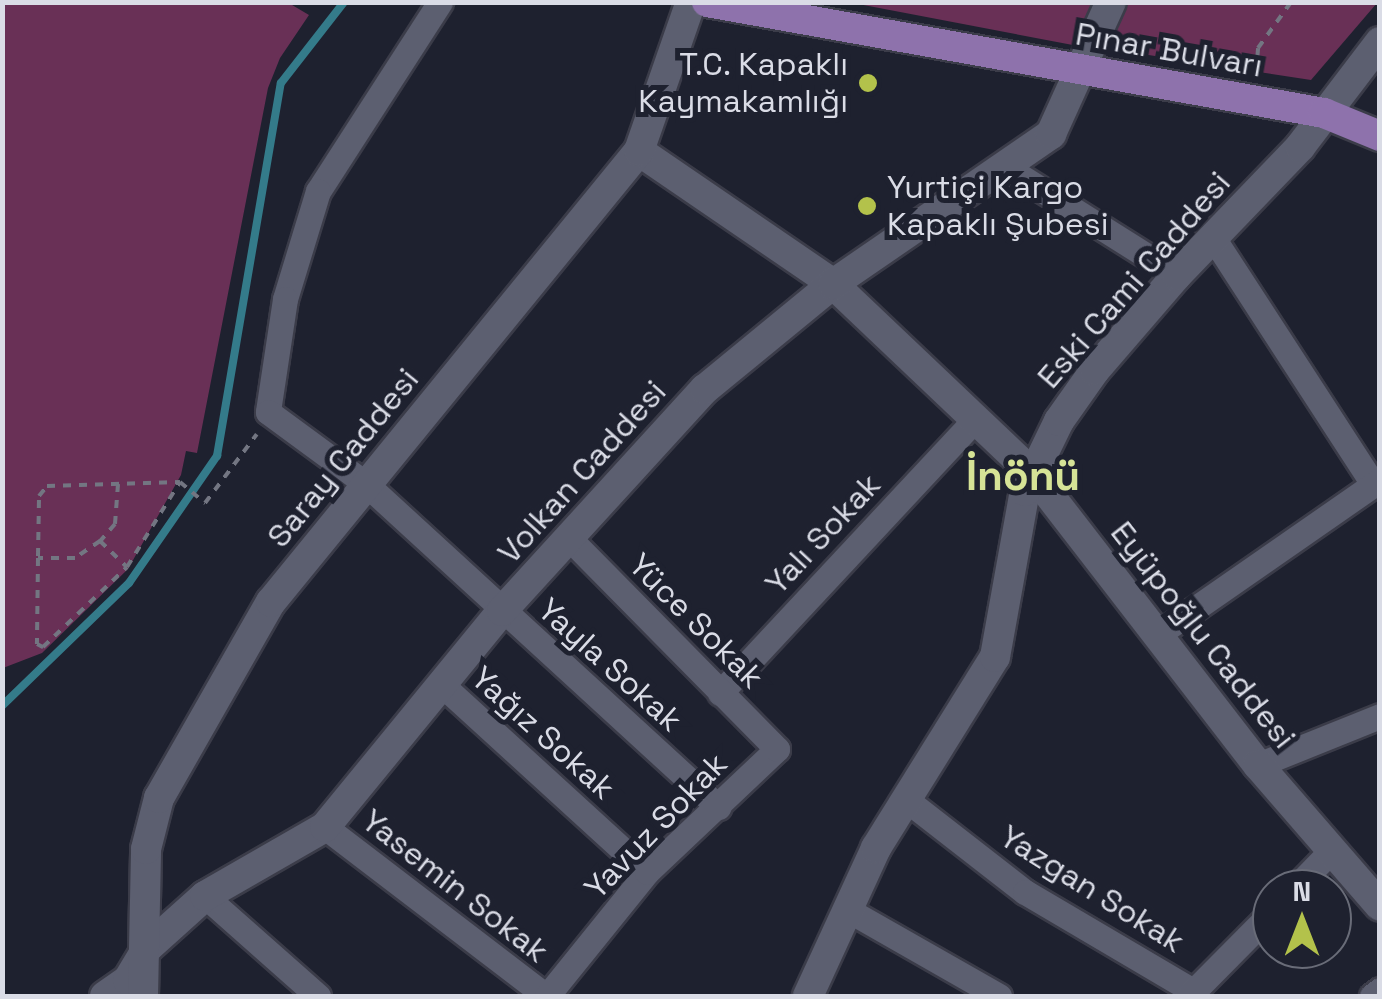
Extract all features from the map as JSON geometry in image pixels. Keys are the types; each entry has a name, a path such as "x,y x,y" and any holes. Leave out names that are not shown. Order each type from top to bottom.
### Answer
{"main road":[{"name":"Pınar Bulvarı","path":"708,2 839,14 1082,70 1324,113 1380,136"}],"street":[{"path":"268,412 285,300 318,192 440,2"},
{"name":"Saray Caddesi","path":"143,996 147,948 146,850 159,798 271,602 640,151 691,2"},
{"name":"Volkan Caddesi","path":"105,996 128,980 147,948 204,896 325,827 502,611 705,389 833,284 1050,134 1111,2"},
{"name":"Eski Cami Caddesi","path":"808,996 876,848 994,657 1025,491 1058,421 1177,275 1300,147 1380,42"},
{"name":"Eyüpoğlu Caddesi","path":"640,151 833,284 1033,474 1258,765 1380,906"},
{"path":"1004,166 1177,275"},
{"path":"1157,635 1376,482 1212,236"},
{"name":"Yayla Sokak","path":"268,412 366,484 719,807"},
{"name":"Yalı Sokak","path":"720,693 974,420"},
{"name":"Yüce Sokak","path":"568,538 777,749"},
{"name":"Yağız Sokak","path":"440,684 647,872"},
{"path":"1258,765 1380,716"},
{"name":"Yavuz Sokak","path":"546,996 647,872 777,749"},
{"name":"Yazgan Sokak","path":"908,801 1024,892 1192,994"},
{"name":"Yasemin Sokak","path":"325,827 546,996"},
{"path":"1313,869 1331,851"},
{"path":"204,896 318,996"},
{"path":"848,910 999,996"},
{"path":"1192,994 1252,932"},
{"path":"1372,996 1380,990"}],"path":[{"path":"1256,76 1258,48 1291,2"},
{"path":"180,482 127,567 43,648 37,644 39,496 47,486 180,482 205,504 268,412"},
{"path":"38,558 75,558 100,540 115,524 118,484"},
{"path":"100,540 127,567"}],"shaded area":[{"path":"3,2 287,2 309,15 280,58 268,88 197,453 186,451 181,475 128,569 42,653 3,668"},
{"path":"853,3 1099,3 1078,46"},
{"path":"1124,3 1377,3 1311,80 1103,48"}],"waterway":[{"path":"2,706 129,583 217,456 281,83 344,2"}],"place":[{"name":"T.C. Kapaklı Kaymakamlığı","path":"868,83"},
{"name":"Yurtiçi Kargo Kapaklı Şubesi","path":"867,206"}],"district":[{"name":"İnönü","path":"1023,476"}]}
